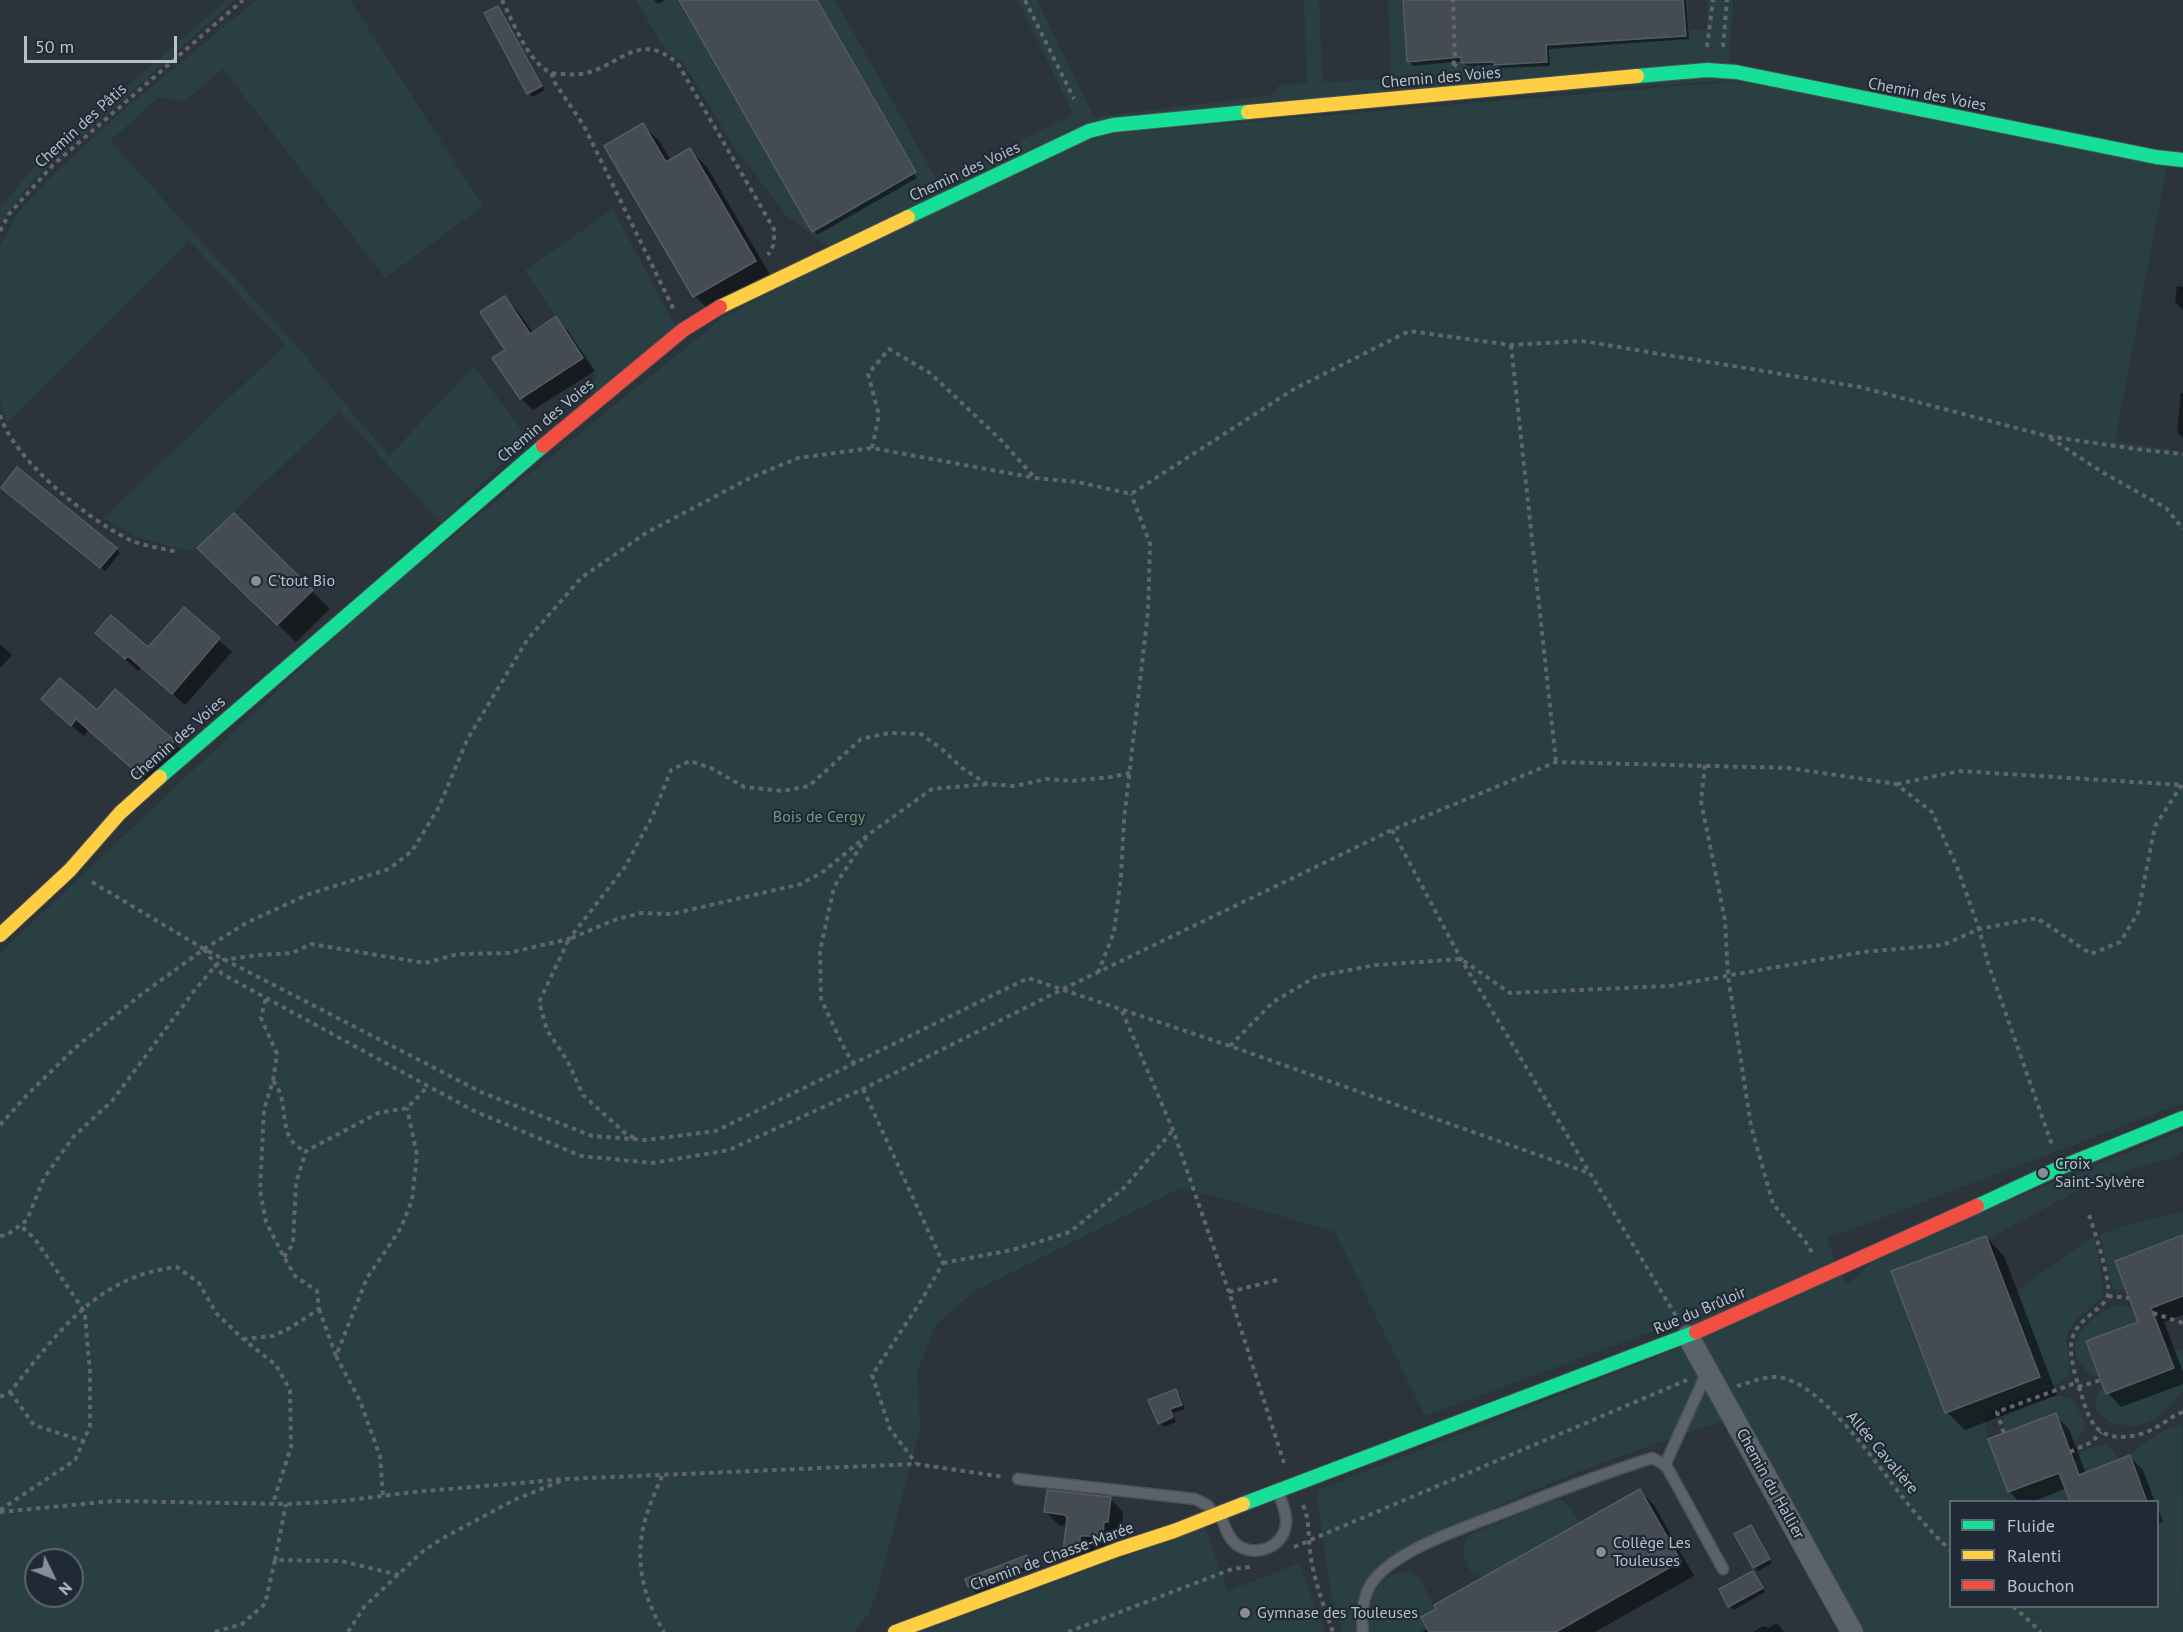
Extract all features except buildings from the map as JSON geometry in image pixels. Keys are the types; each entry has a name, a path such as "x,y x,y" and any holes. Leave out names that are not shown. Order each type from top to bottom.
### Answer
{"street":[{"name":"Chemin des Voies","path":"0,935 70,870 120,813 150,786 563,428 683,330 730,301 1089,131 1113,125 1707,70 1736,72 2041,134 2183,160"},
{"name":"Rue du Brûloir","path":"1217,1514 1688,1336 2060,1168 2183,1118"},
{"name":"Chemin du Hallier","path":"1688,1336 1852,1632"},
{"name":"Chemin de Chasse-Marée","path":"895,1632 1217,1514"}],"lane":[{"path":"1665,1465 1708,1371"},
{"path":"1363,1632 1364,1607 1368,1590 1388,1565 1460,1529 1595,1477 1652,1458 1665,1465 1723,1569"},
{"path":"1018,1479 1195,1499 1207,1505 1217,1514 1237,1545 1246,1550 1257,1551 1268,1549 1276,1543 1283,1535 1287,1524 1286,1514 1277,1490"}],"path":[{"name":"Chemin des Pâtis","path":"0,231 9,214 53,165 243,0"},
{"path":"502,0 528,49 538,63 552,73 575,75 598,70 637,49 647,48 669,56 678,64 775,231 773,246 764,259"},
{"path":"1025,0 1074,99"},
{"path":"1448,69 1455,58 1453,0"},
{"path":"1707,51 1713,0"},
{"path":"1723,72 1727,0"},
{"path":"552,73 553,80 584,126 683,330"},
{"path":"0,1125 75,1048 142,994 204,950 248,922 309,894 389,869 412,851 439,807 467,740 527,640 581,578 646,533 750,478 798,458 872,448 1035,478 1078,482 1131,494 1294,389 1409,331 1511,345 1582,341 1860,387 2047,436 2183,454"},
{"path":"1511,345 1556,762"},
{"path":"872,448 879,416 868,374 888,349 930,373 1001,440 1035,478"},
{"path":"0,415 12,442 33,466 103,524 130,540 177,552"},
{"path":"2047,436 2102,472 2166,507 2183,529"},
{"path":"1098,973 1114,932 1121,876 1124,820 1148,612 1150,544 1131,494"},
{"path":"635,1139 625,1133 583,1095 568,1062 547,1030 539,1002 569,939 625,867 653,815 671,770 690,761 711,768 744,787 783,791 809,786 861,739 889,733 921,734 962,768 987,784"},
{"path":"204,950 222,974 474,1111 581,1156 653,1163 729,1150 863,1089 1061,990 1392,830 1556,762 1789,768 1896,784 1960,771 2182,784 2155,826 2138,913 2120,942 2091,954 2037,918 1979,929 1943,945 1863,952 1669,986 1510,993 1461,959 1376,964 1317,976 1273,1002 1230,1046"},
{"path":"1705,765 1701,801 1725,920 1728,976 1751,1126 1773,1204 1805,1241 1826,1275"},
{"path":"0,1236 7,1235 27,1220 44,1178 74,1136 112,1101 194,991 223,960 292,953 311,944 425,963 458,954 508,953 569,939 617,919 641,913 672,914 801,884 824,871 868,834 932,789 987,784 1015,786 1046,779 1072,781 1112,777 1130,772"},
{"path":"1896,784 1932,812 1957,867 2060,1168"},
{"path":"1392,830 1461,959 1688,1336"},
{"path":"855,1064 846,1052 821,999 820,951 834,887 868,834"},
{"path":"70,870 204,950 482,1092 592,1136 645,1140 716,1131 1028,978 1230,1046 1589,1173"},
{"path":"266,998 261,1018 277,1054 273,1081 264,1109 260,1190 266,1222 296,1276 317,1291 319,1309 336,1356 360,1401 380,1456 383,1495"},
{"path":"1122,1010 1173,1130 1229,1292 1284,1465 1306,1511 1313,1566 1333,1632"},
{"path":"273,1081 281,1090 288,1138 300,1149 306,1151"},
{"path":"284,1257 293,1244 296,1183 306,1151 378,1113 406,1108 428,1086"},
{"path":"863,1089 943,1263"},
{"path":"336,1356 367,1278 401,1228 412,1200 417,1155 406,1108"},
{"path":"916,1464 890,1429 872,1375 943,1263 1012,1250 1070,1232 1124,1188 1173,1130"},
{"path":"2089,1215 2098,1238 2108,1296 2101,1305 2082,1320 2073,1335 2071,1346 2078,1384 2089,1417 2101,1432 2123,1437 2141,1435 2183,1413"},
{"path":"0,1511 75,1460 90,1426 90,1372 85,1316 48,1256 20,1225"},
{"path":"0,1397 10,1392 82,1308 121,1282 156,1269 177,1267 199,1283 216,1313 243,1339 276,1365 290,1390 291,1447 273,1503"},
{"path":"1229,1292 1277,1280"},
{"path":"2108,1296 2128,1298"},
{"path":"243,1339 273,1336 319,1309"},
{"path":"2153,1313 2183,1323"},
{"path":"1287,1553 1309,1539 1708,1371"},
{"name":"Allée Cavalière","path":"1719,1390 1775,1376 1788,1379 1806,1388 1864,1447 1905,1500 1949,1549"},
{"path":"2004,1433 1997,1412 2078,1384 2101,1380"},
{"path":"10,1392 34,1425 83,1441"},
{"path":"2070,1452 2092,1442 2101,1432"},
{"path":"0,1511 114,1501 286,1504 342,1502 383,1495 566,1479 916,1464 1018,1479"},
{"path":"662,1476 645,1521 639,1564 650,1610 664,1632"},
{"path":"348,1632 363,1607 422,1552 443,1538 514,1500 566,1479"},
{"path":"215,1632 242,1623 265,1604 286,1504"},
{"path":"275,1560 341,1561 399,1575"},
{"path":"1068,1632 1232,1569 1259,1567"},
{"path":"2015,1608 2041,1632"}],"green space":[{"path":"227,0 235,0 44,169 20,196 0,224 0,208 34,167"},
{"path":"256,0 350,0 483,206 385,278 223,69 185,101 157,98 110,141 294,343 389,456 474,366 528,439 441,523 339,411 193,552 137,537 103,518 285,345 189,240 6,423 0,399 0,246 16,215 50,178 105,126"},
{"name":"Bois de Cergy","path":"636,0 710,0 812,232 916,172 817,0 835,0 938,182 1073,114 1018,0 1037,0 1094,117 1271,95 1279,85 1307,83 1304,0 1319,0 1323,82 1391,79 1388,0 1403,0 1407,62 1425,61 1422,0 1445,0 1490,62 1522,63 1547,62 1543,0 1562,44 1685,36 1683,0 1687,0 1689,30 1707,29 1708,0 1733,0 1729,63 2169,154 2115,441 2183,452 2183,1103 1826,1239 1847,1285 1881,1253 2183,1130 2183,1151 2170,1159 2125,1171 2086,1186 1988,1239 2009,1296 2094,1236 2103,1288 2102,1296 2074,1322 2066,1337 2070,1365 2067,1377 2047,1389 2000,1406 1985,1419 1988,1439 2008,1492 2059,1473 2070,1500 1949,1500 1949,1608 2159,1608 2159,1500 2147,1500 2130,1455 2162,1432 2170,1428 2182,1427 2183,1632 1863,1632 1741,1414 1561,1479 1408,1546 1388,1560 1368,1583 1359,1602 1357,1632 1342,1632 1332,1599 1317,1499 1318,1490 1700,1340 1688,1318 1425,1416 1335,1232 1182,1187 976,1290 936,1324 917,1372 920,1428 878,1589 868,1615 853,1632 0,1632 0,953 371,602 725,316 1075,136 1787,77 1100,121 830,248 786,215 732,144 684,63 665,50"},
{"path":"613,209 677,330 596,392 582,392 597,378 525,270"},
{"path":"2183,1212 2183,1238 2182,1236 2115,1261 2125,1289 2117,1291 2113,1289 2100,1235 2141,1221"},
{"path":"2117,1305 2133,1309 2138,1322 2086,1341 2100,1377 2089,1373 2081,1364 2076,1354 2076,1345 2084,1328 2091,1321"},
{"path":"2166,1347 2183,1350 2183,1391 2167,1409 2148,1422 2138,1425 2116,1424 2099,1414 2096,1397 2103,1386 2107,1394 2174,1369"},
{"path":"2060,1395 2073,1399 2085,1423 2085,1429 2077,1439 2067,1444 2056,1413 2007,1432 2003,1420 2013,1410 2028,1403"},
{"path":"2104,1444 2111,1448 2118,1459 2079,1475 2073,1460 2086,1450"},
{"path":"1561,1500 1574,1514 1590,1542 1576,1524 1481,1578 1478,1572 1473,1574 1464,1554 1465,1544 1470,1535 1550,1501"},
{"path":"1205,1527 1228,1591 1299,1563 1325,1632 921,1632"},
{"path":"1410,1572 1419,1577 1436,1609 1427,1628 1419,1632 1369,1632 1370,1611 1377,1587 1389,1576"}],"traffic: fast":[{"path":"1637,76 1707,70 1736,72 2156,157 2183,160"},
{"path":"908,217 1089,131 1113,125 1248,112"},
{"path":"160,777 543,446"},
{"path":"1977,1206 2059,1168 2183,1118"},
{"path":"1243,1504 1696,1332"}],"traffic: slow":[{"path":"1248,112 1637,76"},
{"path":"720,307 908,217"},
{"path":"0,935 70,870 120,813 160,777"},
{"path":"895,1632 1243,1504"}],"traffic: jam":[{"path":"543,446 683,330 720,307"},
{"path":"1696,1332 1977,1206"}],"place":[{"name":"C'tout Bio","path":"256,581"},
{"name":"Croix Saint-Sylvère","path":"2043,1173"},
{"name":"Collège Les Touleuses","path":"1601,1552"},
{"name":"Gymnase des Touleuses","path":"1245,1613"}]}
